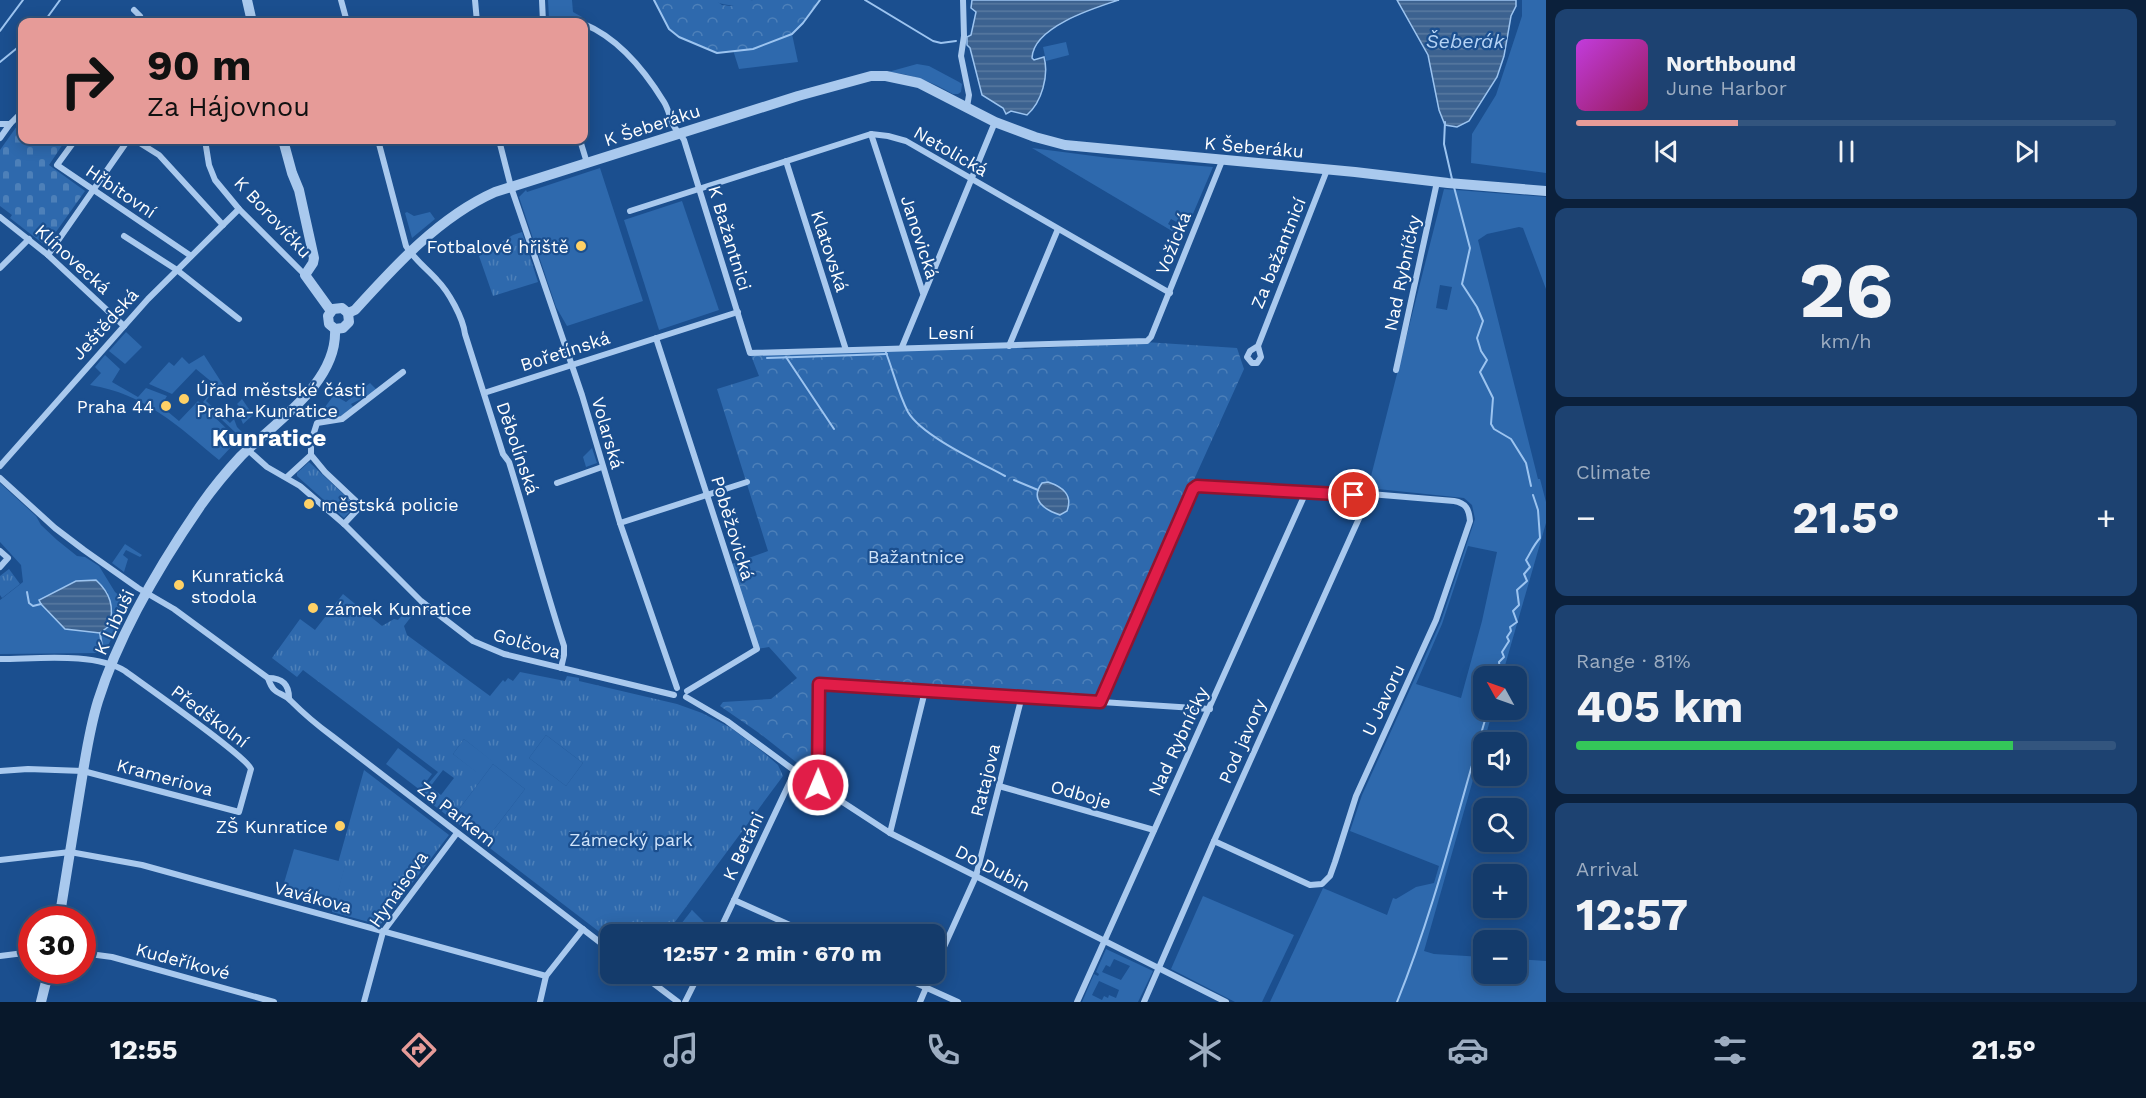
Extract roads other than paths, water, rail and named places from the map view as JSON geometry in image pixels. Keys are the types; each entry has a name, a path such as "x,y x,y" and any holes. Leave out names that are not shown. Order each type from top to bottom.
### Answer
{"street":[{"path":"247,0 251,18"},
{"path":"341,0 346,18"},
{"path":"475,0 477,18"},
{"path":"542,0 543,18"},
{"path":"963,0 962,62 969,94 967,107"},
{"path":"134,10 141,18"},
{"name":"K Bažantnici","path":"588,26 615,44 645,74 684,140 750,353"},
{"name":"K Šeberáku","path":"348,313 355,310 410,253 479,199 842,82 871,76 886,76 919,83 996,122 1035,137 1072,146 1546,191"},
{"path":"0,138 18,116"},
{"path":"923,293 996,122"},
{"path":"0,124 10,124"},
{"name":"Netolická","path":"630,211 871,134 888,136 906,141 970,180 1170,293"},
{"name":"Janovická","path":"871,134 923,293 902,347"},
{"name":"Hřbitovní","path":"72,144 57,165 191,256"},
{"path":"48,255 125,144"},
{"path":"141,144 159,155 223,225"},
{"name":"K Borovíčku","path":"206,144 209,165 215,180 239,209 305,275 331,311"},
{"path":"284,144 299,190 314,258 305,275"},
{"path":"379,144 406,246 410,253"},
{"name":"Volarská","path":"500,144 511,187 571,365 675,691"},
{"path":"581,144 587,163"},
{"name":"Klatovská","path":"786,161 846,350"},
{"name":"Vožická","path":"1151,337 1222,161"},
{"name":"Za bažantnicí","path":"1258,346 1327,170"},
{"name":"Nad Rybníčky","path":"1396,370 1447,183"},
{"name":"Ještědská","path":"0,466 148,298 239,209"},
{"name":"Klínovecká","path":"0,217 48,255 124,326"},
{"path":"1009,346 1058,229"},
{"path":"124,236 177,270 239,319"},
{"path":"0,268 29,239"},
{"name":"Děbolínská","path":"410,253 441,284 463,322 503,454 509,462 533,540 536,559 564,646 561,668"},
{"path":"339,308 348,313 348,325 344,328 335,329 328,321 331,311 339,308"},
{"name":"Bořetínská","path":"483,393 738,312"},
{"name":"K Libuši","path":"61,906 83,771 97,703 142,591 201,505 309,392 326,367 333,351 335,329"},
{"name":"Lesní","path":"750,353 1143,341 1151,337"},
{"name":"Poběžovická","path":"656,338 757,649 686,694"},
{"path":"344,524 359,508 359,504 325,472 311,454 311,442 317,423 342,419 403,372"},
{"path":"251,453 267,467 287,477 311,454"},
{"path":"557,483 602,467"},
{"name":"Za Parkem","path":"0,477 55,528 142,591 174,609 268,678 280,679 286,684 289,698"},
{"name":"Golčova","path":"287,477 344,524 381,563 422,600 473,641 504,654 675,691"},
{"path":"620,523 747,482"},
{"path":"1100,702 1193,489 1197,486 1370,494"},
{"name":"Nad Rybníčky","path":"1077,1002 1306,492"},
{"name":"U Javoru","path":"1214,841 1310,885 1322,884 1330,876 1356,796 1436,620 1470,521 1469,511 1459,502 1370,494"},
{"name":"Pod javory","path":"1144,1002 1370,494"},
{"path":"0,551 8,558 0,567"},
{"path":"0,659 97,660 112,664"},
{"name":"Předškolní","path":"112,664 125,671 248,763 251,769 238,812"},
{"name":"Za Parkem","path":"268,678 278,694 289,698 307,717 600,942"},
{"path":"818,785 819,684 1210,709"},
{"path":"686,694 679,700 675,691 683,687 686,694 795,771"},
{"path":"890,833 925,691"},
{"name":"Ratajova","path":"945,945 976,876 1022,696"},
{"name":"Krameriova","path":"0,771 28,768 83,771 238,812"},
{"name":"Do Dubin","path":"795,771 890,833 1226,1002"},
{"name":"K Betáni","path":"723,924 795,771"},
{"name":"Odboje","path":"999,786 1154,830"},
{"name":"Hynaisova","path":"364,1002 383,932 457,833"},
{"name":"Vavákova","path":"0,860 70,852 142,865 546,976"},
{"path":"734,900 788,924"},
{"path":"540,1002 546,976 583,929"},
{"path":"0,956 18,954"},
{"name":"Kudeříkové","path":"96,955 112,957 274,1002"},
{"path":"41,1002 46,984"},
{"path":"654,984 678,1002"},
{"path":"686,1002 694,984"},
{"path":"919,984 958,1002"},
{"path":"920,1002 927,984"}],"water":[{"path":"972,0 1119,0 1066,20 1042,37 1035,47 1032,58 1034,60 1044,57 1045,80 1037,103 1027,115 1011,111 1006,114 1003,108 982,95 970,48 967,45 967,37 971,35 976,12 971,8"},
{"name":"Šeberák","path":"1397,0 1516,0 1497,77 1469,121 1457,127 1445,125 1439,110 1428,55"},
{"path":"1048,482 1058,486 1068,496 1067,511 1060,515 1044,507 1038,499 1038,489 1042,483"},
{"path":"96,580 108,595 111,607 109,626 100,633 65,629 39,600 76,581"}],"waterway":[{"path":"0,31 23,0"},
{"path":"47,18 60,0"},
{"path":"654,0 669,29 679,37 717,53 753,49 792,34 820,0"},
{"path":"865,0 933,41 941,43 956,41"},
{"path":"0,62 18,47"},
{"path":"1445,122 1444,144 1452,179"},
{"path":"1454,187 1470,248 1462,284 1483,321 1477,338 1487,360 1480,372 1493,398 1491,424 1494,429 1511,439 1526,463 1531,486"},
{"path":"885,350 904,405 915,421 952,448 1005,476"},
{"path":"767,358 887,354"},
{"path":"786,357 834,429"},
{"path":"1014,480 1038,490"},
{"path":"1499,666 1499,662 1504,657 1502,652 1509,641 1507,637 1511,631 1510,627 1517,622 1513,611 1519,605 1517,590 1527,581 1524,574 1530,567 1526,560 1540,538 1538,510 1533,495"},
{"path":"27,592 29,603 33,606 41,604"},
{"path":"100,633 102,646"},
{"path":"1397,1002 1435,894 1485,720"}],"place":[{"name":"Fotbalové hřiště","path":"581,246"},
{"name":"Úřad městské části Praha-Kunratice","path":"184,399"},
{"name":"Praha 44","path":"166,406"},
{"name":"městská policie","path":"309,504"},
{"name":"Kunratická stodola","path":"179,585"},
{"name":"zámek Kunratice","path":"313,608"},
{"name":"ZŠ Kunratice","path":"340,826"}],"district":[{"name":"Kunratice","path":"269,438"}],"park label":[{"name":"Bažantnice","path":"916,556"},
{"name":"Zámecký park","path":"631,839"}]}
